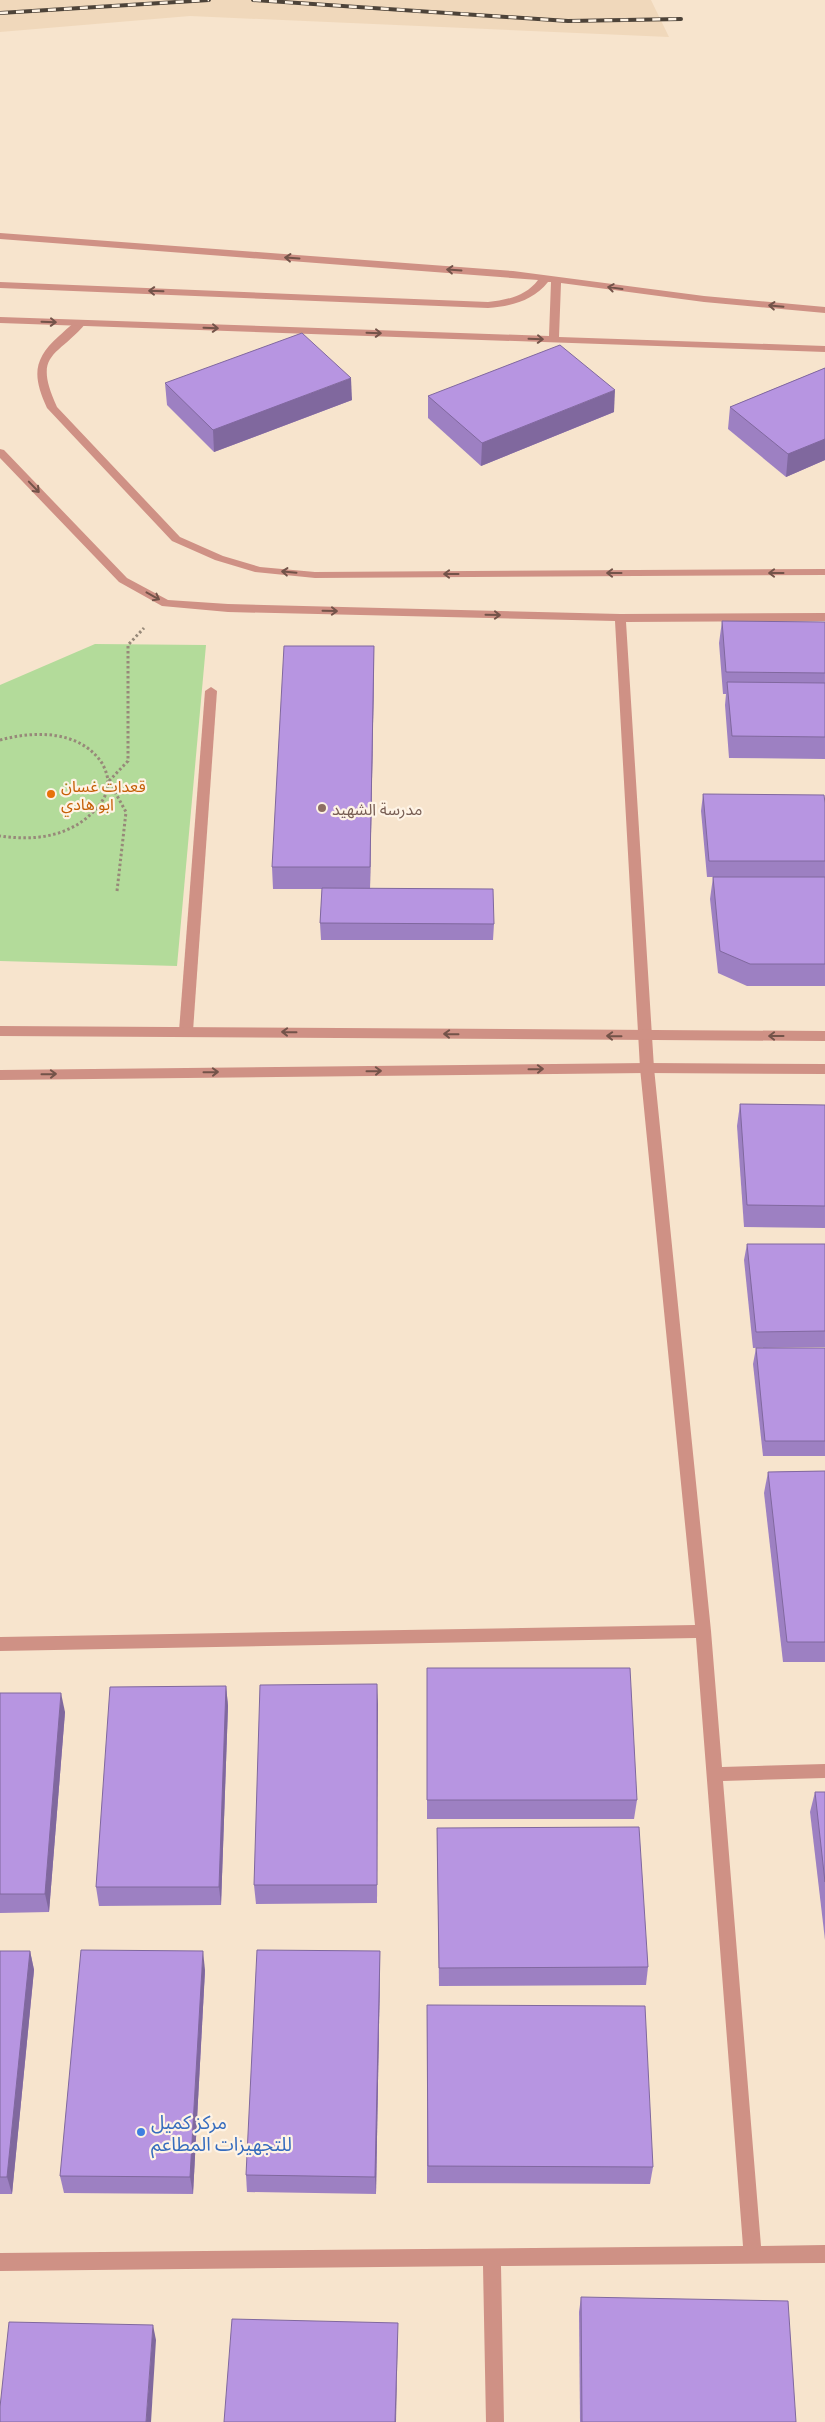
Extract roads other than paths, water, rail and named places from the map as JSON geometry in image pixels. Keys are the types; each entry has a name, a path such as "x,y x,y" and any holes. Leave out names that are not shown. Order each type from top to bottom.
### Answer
{"street":[{"path":"0,236 551,279 704,299 825,310"},
{"path":"0,285 488,305 519,300 551,279"},
{"path":"551,279 554,339"},
{"path":"0,320 825,349"},
{"path":"80,324 56,343 41,365 42,388 52,408 176,539 219,558 259,570 315,575 825,572"},
{"path":"0,452 123,580 166,603 228,608 620,618 825,618"},
{"path":"620,618 647,1068 703,1631 753,2255"},
{"path":"186,1030 211,691"},
{"path":"0,1031 186,1030 645,1036 825,1036"},
{"path":"0,1075 647,1068 825,1069"},
{"path":"0,1644 703,1631"},
{"path":"714,1774 825,1771"},
{"path":"0,2262 825,2254"},
{"path":"492,2258 495,2422"}],"railway":[{"path":"0,13 209,0"},
{"path":"253,0 568,21 681,19"}],"place":[{"name":"قعدات غسان ابو هادي","path":"51,794"},
{"name":"مدرسة الشهيد","path":"322,808"},
{"name":"مركز كميل للتجهيزات المطاعم","path":"141,2132"}]}
